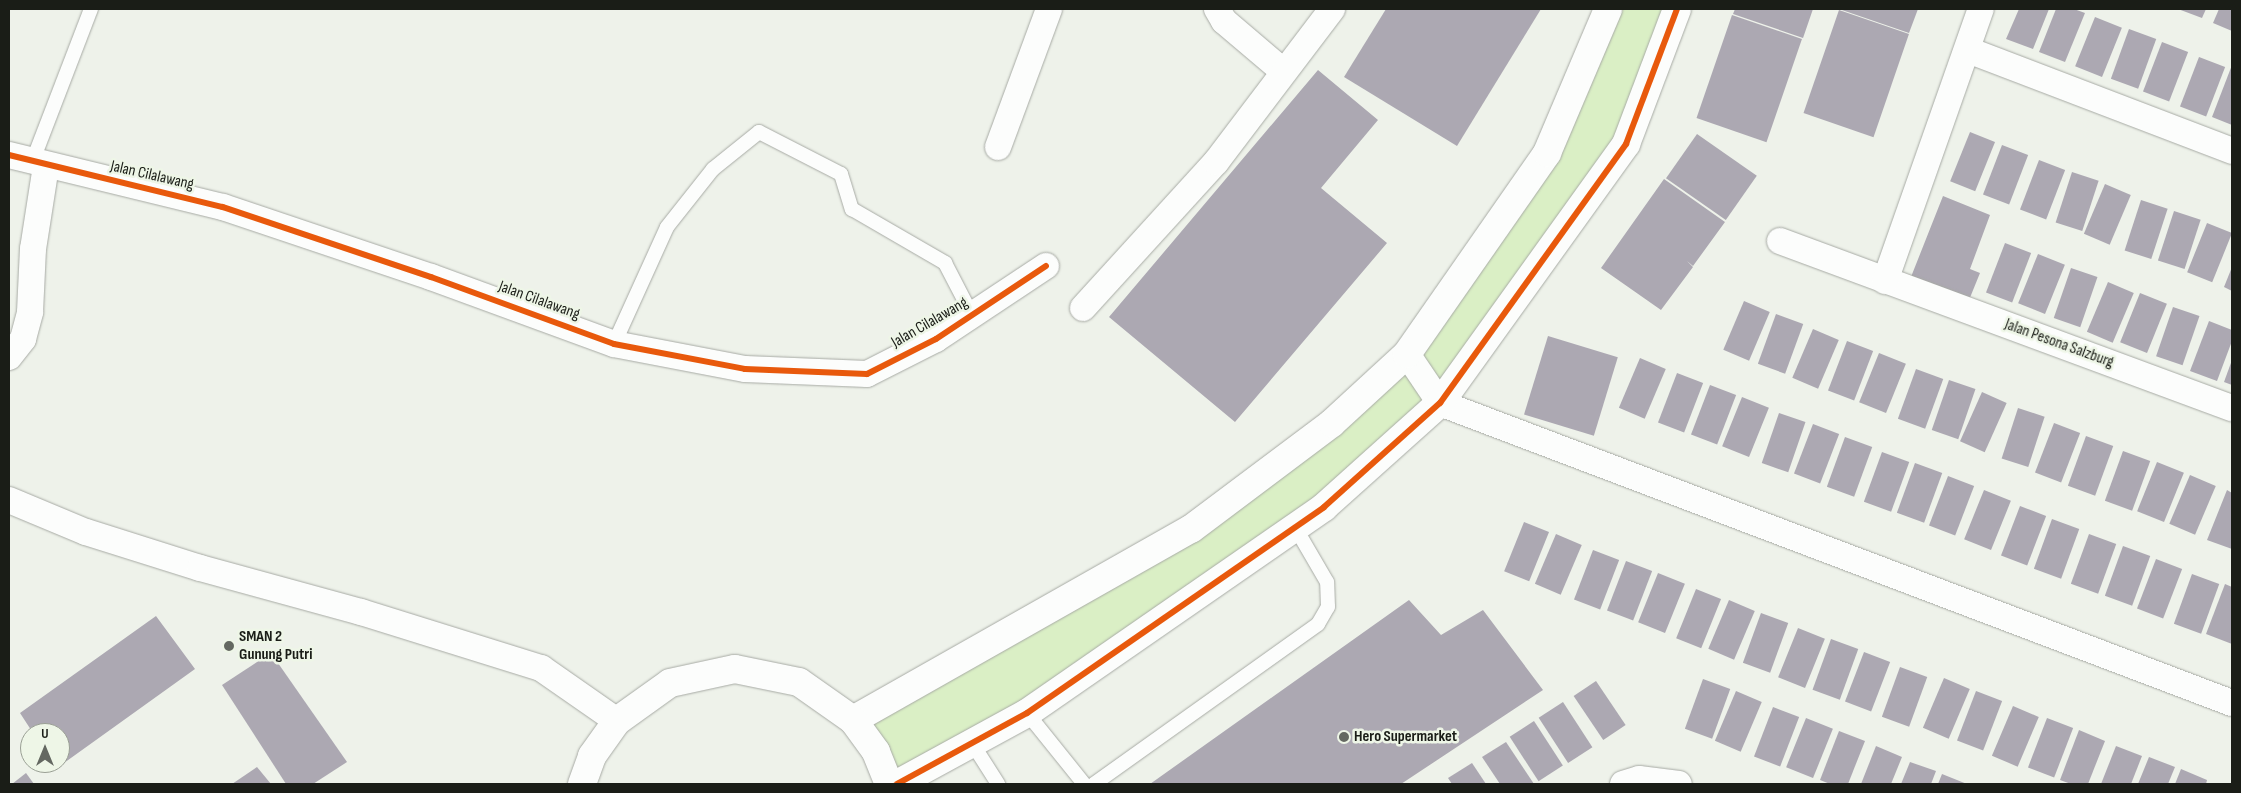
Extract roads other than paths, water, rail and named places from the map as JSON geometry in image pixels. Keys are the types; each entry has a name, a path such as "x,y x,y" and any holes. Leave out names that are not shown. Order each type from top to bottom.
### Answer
{"street":[{"path":"998,147 1049,9"},
{"path":"1217,9 1224,21 1283,71"},
{"path":"1083,308 1216,162 1283,71 1332,9"},
{"path":"853,720 1191,529 1332,424 1407,354 1547,153 1608,9"},
{"path":"897,784 1027,713 1324,508 1440,403 1626,144 1677,9"},
{"path":"1885,281 1981,9"},
{"path":"1968,50 2232,151"},
{"name":"Jalan Cilalawang","path":"29,160 223,207 440,280 614,344 745,369 867,374 936,339 1046,266"},
{"path":"9,357 23,339 30,312 33,249 29,160"},
{"name":"Jalan Pesona Salzburg","path":"1780,241 2232,408"},
{"path":"1407,354 1440,403 2232,703"},
{"path":"9,500 86,532 191,565 361,612 541,668 616,721"},
{"path":"582,784 592,756 616,721 670,682 735,669 799,682 853,720 876,752 889,784"},
{"path":"1623,784 1639,779 1679,784"}],"lane":[{"path":"29,160 90,9"},
{"path":"614,344 667,227 713,169 759,132 841,174 852,209 945,263 972,315"},
{"path":"1094,784 1318,624 1328,607 1327,582 1295,527"},
{"path":"1027,713 1084,784"},
{"path":"972,743 998,784"}],"place":[{"name":"SMAN 2 Gunung Putri","path":"229,646"},
{"name":"Hero Supermarket","path":"1344,737"}]}
